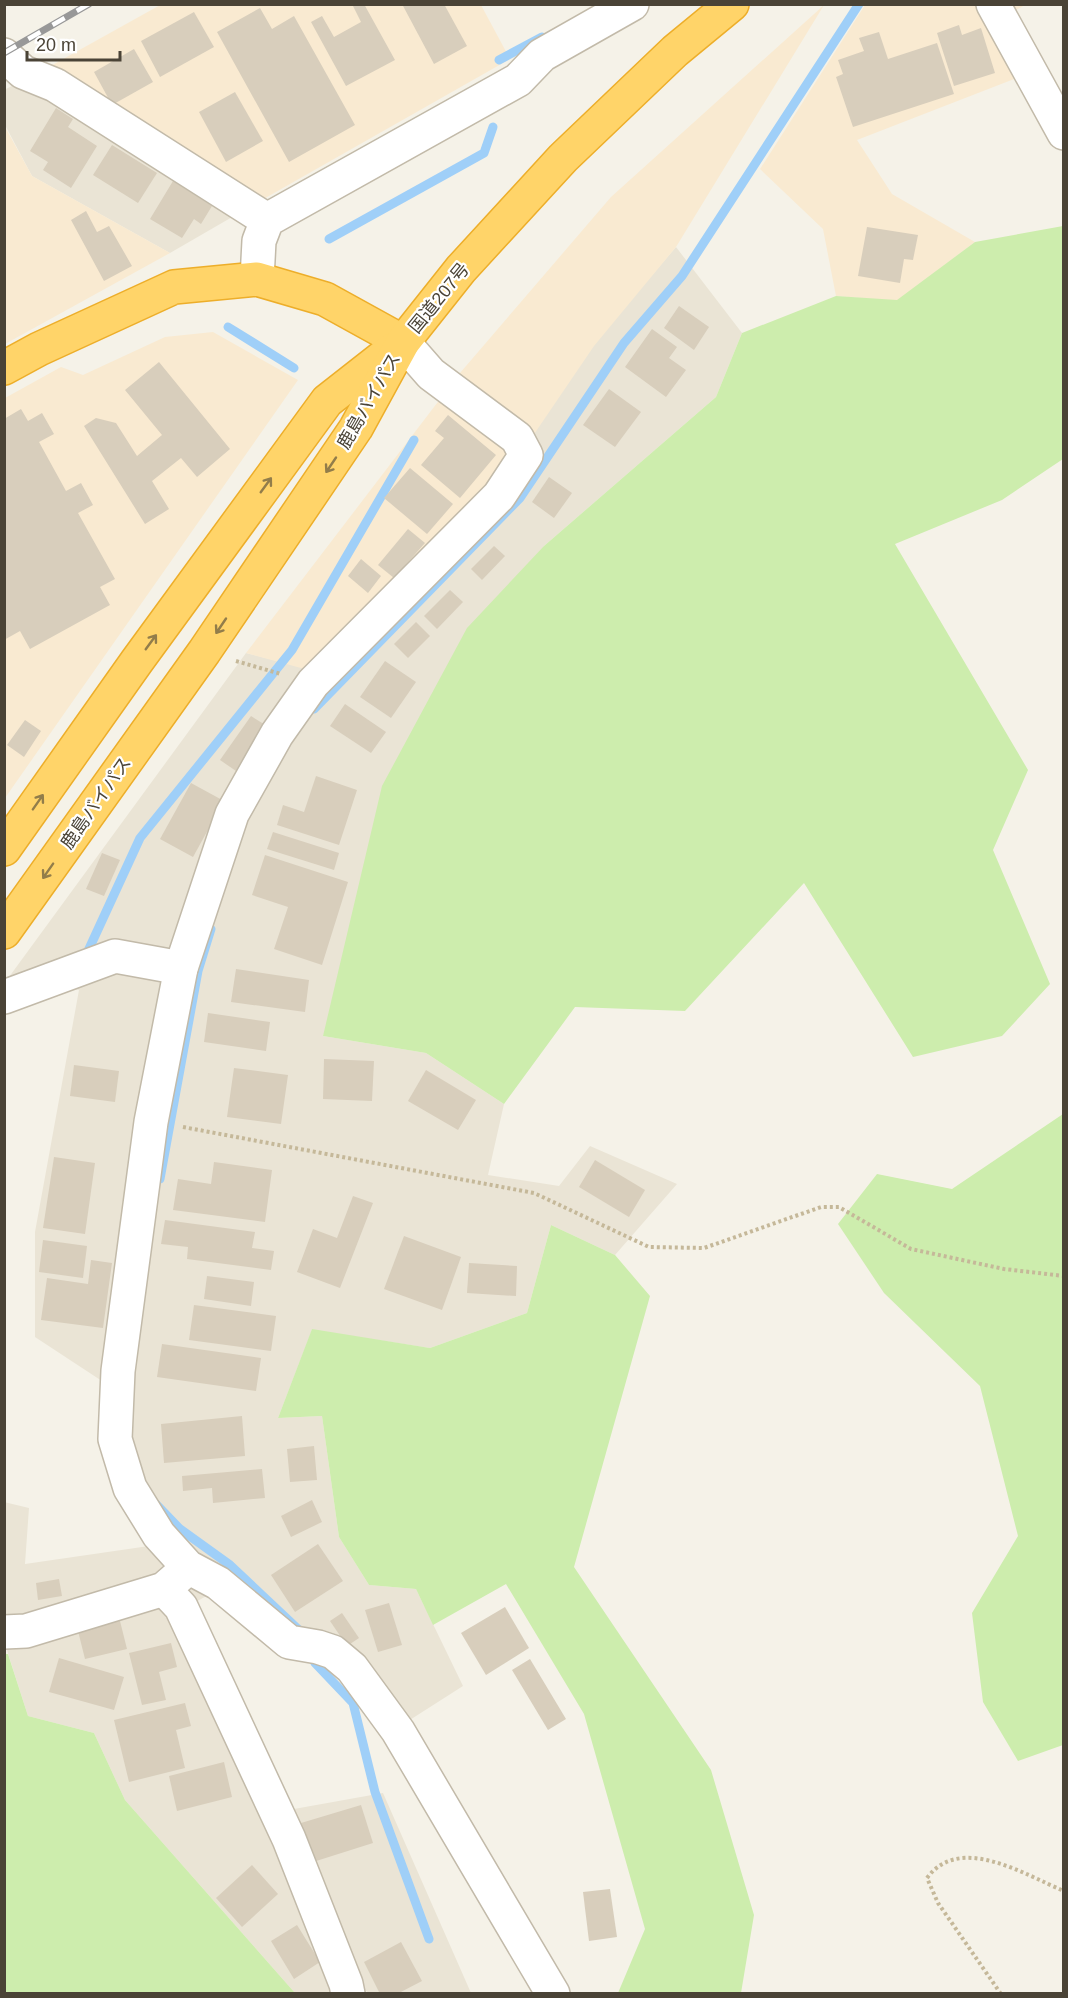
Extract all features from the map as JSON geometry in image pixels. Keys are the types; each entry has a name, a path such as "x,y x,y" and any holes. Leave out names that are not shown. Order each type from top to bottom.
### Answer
{"highway":[{"name":"国道207号","path":"4,368 39,349 174,286 257,279 325,299 403,342 461,269 563,158 675,51 732,4"},
{"name":"鹿島バイパス","path":"4,849 137,661 327,401 403,342"},
{"name":"鹿島バイパス","path":"4,932 204,652 356,428 403,342"}],"street":[{"path":"257,279 259,241 267,220 518,80 542,56 632,4"},
{"path":"993,4 1064,133"},
{"path":"4,55 23,72 55,85 267,220"},
{"path":"403,342 431,374 518,438 526,455 499,496 313,683 276,734 232,814 181,968 151,1122 118,1371 115,1439 130,1488 159,1535 188,1568 218,1583 303,1644 333,1652 352,1668 398,1731 554,1994"},
{"path":"4,998 115,956 181,968"},
{"path":"4,1632 26,1631 164,1589 188,1568"},
{"path":"164,1589 181,1607 289,1839 348,1994"}],"path":[{"path":"267,670 281,674"},
{"path":"178,1126 534,1193 649,1247 704,1248 821,1207 839,1207 911,1249 1004,1269 1064,1276"},
{"path":"1001,1994 938,1903 927,1878 936,1866 956,1859 987,1858 1064,1891"}],"shaded area":[{"path":"162,4 481,5 510,59 260,201 47,68"},
{"path":"824,5 676,247 594,346 490,499 312,671 246,653 460,373 611,197"},
{"path":"865,5 1025,5 993,23 1022,76 857,140 892,194 975,242 897,301 836,296 823,229 760,169"},
{"path":"47,68 260,201 170,253 32,176 5,125 4,90"},
{"path":"4,125 32,176 170,253 5,344"},
{"path":"676,247 742,333 716,397 544,546 323,1036 426,1053 504,1104 488,1175 559,1186 590,1146 677,1184 615,1255 551,1225 527,1313 430,1348 312,1330 278,1418 322,1416 339,1537 369,1585 416,1589 463,1686 391,1732 326,1656 212,1593 190,1605 294,1809 383,1793 471,1993 369,1993 354,1983 326,1993 295,1993 125,1800 94,1733 28,1716 5,1644 4,1502 29,1508 25,1564 149,1546 104,1462 105,1383 35,1337 35,1232 79,990 9,977 246,653 313,670"},
{"path":"213,332 298,380 5,798 5,398 61,367 83,375 165,337"}],"green space":[{"path":"1063,226 1063,459 1002,500 895,544 1028,770 993,850 1050,984 1002,1036 913,1057 804,883 685,1011 575,1007 504,1104 426,1053 323,1036 382,786 467,628 544,546 716,397 742,333 836,296 897,300 975,242"},
{"path":"1063,1114 1063,1745 1018,1761 983,1702 972,1613 1018,1536 980,1386 884,1293 838,1224 877,1174 952,1189"},
{"path":"551,1225 615,1255 650,1296 574,1567 711,1770 754,1915 741,1993 618,1993 645,1929 584,1714 506,1584 433,1625 416,1589 369,1585 339,1537 322,1416 278,1418 312,1329 430,1348 527,1313"},
{"path":"5,1654 8,1654 28,1716 94,1733 125,1800 295,1993 5,1993"}],"building":[{"path":"352,4 364,4 395,60 346,86 311,22 322,16 334,37 361,22"},
{"path":"402,4 444,4 467,46 434,64"},
{"path":"260,8 272,29 294,16 355,125 289,162 217,32"},
{"path":"194,12 214,47 160,77 141,41"},
{"path":"959,25 962,35 981,28 995,73 954,86 937,33"},
{"path":"879,32 888,59 937,43 954,94 853,127 836,77 843,74 838,60 864,51 859,38"},
{"path":"134,49 153,82 112,105 94,72"},
{"path":"235,92 263,141 226,162 199,112"},
{"path":"56,108 73,119 68,127 97,146 71,188 43,170 48,162 30,151"},
{"path":"112,145 157,173 138,203 93,175"},
{"path":"173,181 212,206 201,224 194,219 182,238 150,219"},
{"path":"86,211 97,232 109,226 132,266 104,281 71,220"},
{"path":"867,227 918,235 913,260 904,259 900,283 858,276"},
{"path":"679,306 709,327 694,350 664,328"},
{"path":"652,329 677,347 669,358 686,370 666,397 625,367"},
{"path":"159,362 230,449 197,477 181,458 152,481 169,509 145,524 84,426 96,418 116,423 137,456 162,435 125,390"},
{"path":"609,389 641,412 615,447 583,425"},
{"path":"21,409 28,421 42,413 54,434 39,442 66,491 81,483 93,505 78,513 115,579 100,587 110,605 30,649 20,631 4,640 4,419"},
{"path":"448,415 496,455 460,498 421,465 444,438 435,431"},
{"path":"410,468 453,504 427,534 384,498"},
{"path":"549,477 572,493 554,518 532,502"},
{"path":"408,529 425,543 394,578 378,565"},
{"path":"494,546 505,556 482,580 471,569"},
{"path":"361,559 381,576 368,593 348,576"},
{"path":"450,590 463,602 437,629 424,616"},
{"path":"416,622 430,636 408,658 394,644"},
{"path":"385,661 416,682 391,718 360,697"},
{"path":"345,704 386,732 371,753 330,726"},
{"path":"251,716 267,726 236,771 220,760"},
{"path":"25,720 41,731 24,757 7,745"},
{"path":"316,776 357,790 339,845 277,825 283,805 304,812"},
{"path":"191,783 224,801 193,857 160,839"},
{"path":"273,832 339,853 334,870 267,849"},
{"path":"102,853 120,860 104,896 86,889"},
{"path":"265,855 348,882 322,965 274,949 288,907 252,895"},
{"path":"236,969 309,980 305,1012 231,1002"},
{"path":"208,1013 270,1022 266,1051 204,1042"},
{"path":"324,1059 374,1061 372,1101 323,1099"},
{"path":"74,1065 119,1071 115,1102 70,1096"},
{"path":"234,1068 288,1075 281,1124 227,1117"},
{"path":"426,1070 476,1100 458,1130 408,1101"},
{"path":"54,1157 95,1163 85,1234 43,1228"},
{"path":"595,1160 645,1190 629,1217 579,1187"},
{"path":"214,1162 272,1170 265,1222 173,1210 178,1179 211,1184"},
{"path":"353,1196 373,1203 340,1288 297,1272 313,1229 337,1238"},
{"path":"165,1220 255,1232 252,1248 274,1251 271,1270 187,1259 188,1247 161,1244"},
{"path":"404,1236 461,1257 442,1310 384,1289"},
{"path":"43,1240 87,1246 83,1278 39,1272"},
{"path":"91,1260 112,1263 103,1328 41,1320 47,1278 88,1284"},
{"path":"469,1263 517,1266 516,1296 467,1293"},
{"path":"207,1276 254,1282 251,1306 204,1299"},
{"path":"194,1305 276,1316 271,1351 189,1340"},
{"path":"162,1344 261,1358 256,1391 157,1377"},
{"path":"242,1416 245,1456 164,1463 161,1424"},
{"path":"314,1446 317,1480 290,1482 287,1449"},
{"path":"262,1469 265,1498 213,1503 212,1488 183,1491 182,1476"},
{"path":"312,1500 322,1522 291,1537 281,1516"},
{"path":"318,1544 343,1581 295,1612 271,1575"},
{"path":"59,1579 62,1596 38,1600 36,1583"},
{"path":"389,1603 402,1645 378,1652 365,1610"},
{"path":"505,1607 529,1648 486,1675 461,1633"},
{"path":"342,1613 359,1638 347,1646 330,1621"},
{"path":"120,1621 127,1649 85,1659 78,1631"},
{"path":"171,1643 177,1667 159,1672 166,1700 142,1705 129,1653"},
{"path":"59,1658 124,1677 114,1710 49,1692"},
{"path":"530,1659 566,1719 548,1730 512,1670"},
{"path":"185,1703 191,1726 176,1730 185,1768 129,1782 114,1720"},
{"path":"224,1762 232,1797 177,1811 169,1776"},
{"path":"361,1805 373,1843 313,1862 301,1823"},
{"path":"252,1865 278,1894 242,1927 216,1898"},
{"path":"610,1889 617,1937 589,1941 583,1892"},
{"path":"297,1925 320,1962 294,1979 271,1941"},
{"path":"401,1942 422,1981 397,1994 380,1994 364,1962"}],"waterway":[{"path":"314,709 520,498 624,343 682,276 859,4"},
{"path":"499,60 542,37"},
{"path":"329,239 484,153 493,127"},
{"path":"228,327 294,368"},
{"path":"88,951 140,838 292,650 414,440"},
{"path":"160,1179 198,971 211,929"},
{"path":"156,1504 180,1529 230,1565 299,1630"},
{"path":"310,1653 315,1663 353,1703 375,1792 429,1939"}],"railway":[{"path":"4,53 89,4"}]}
